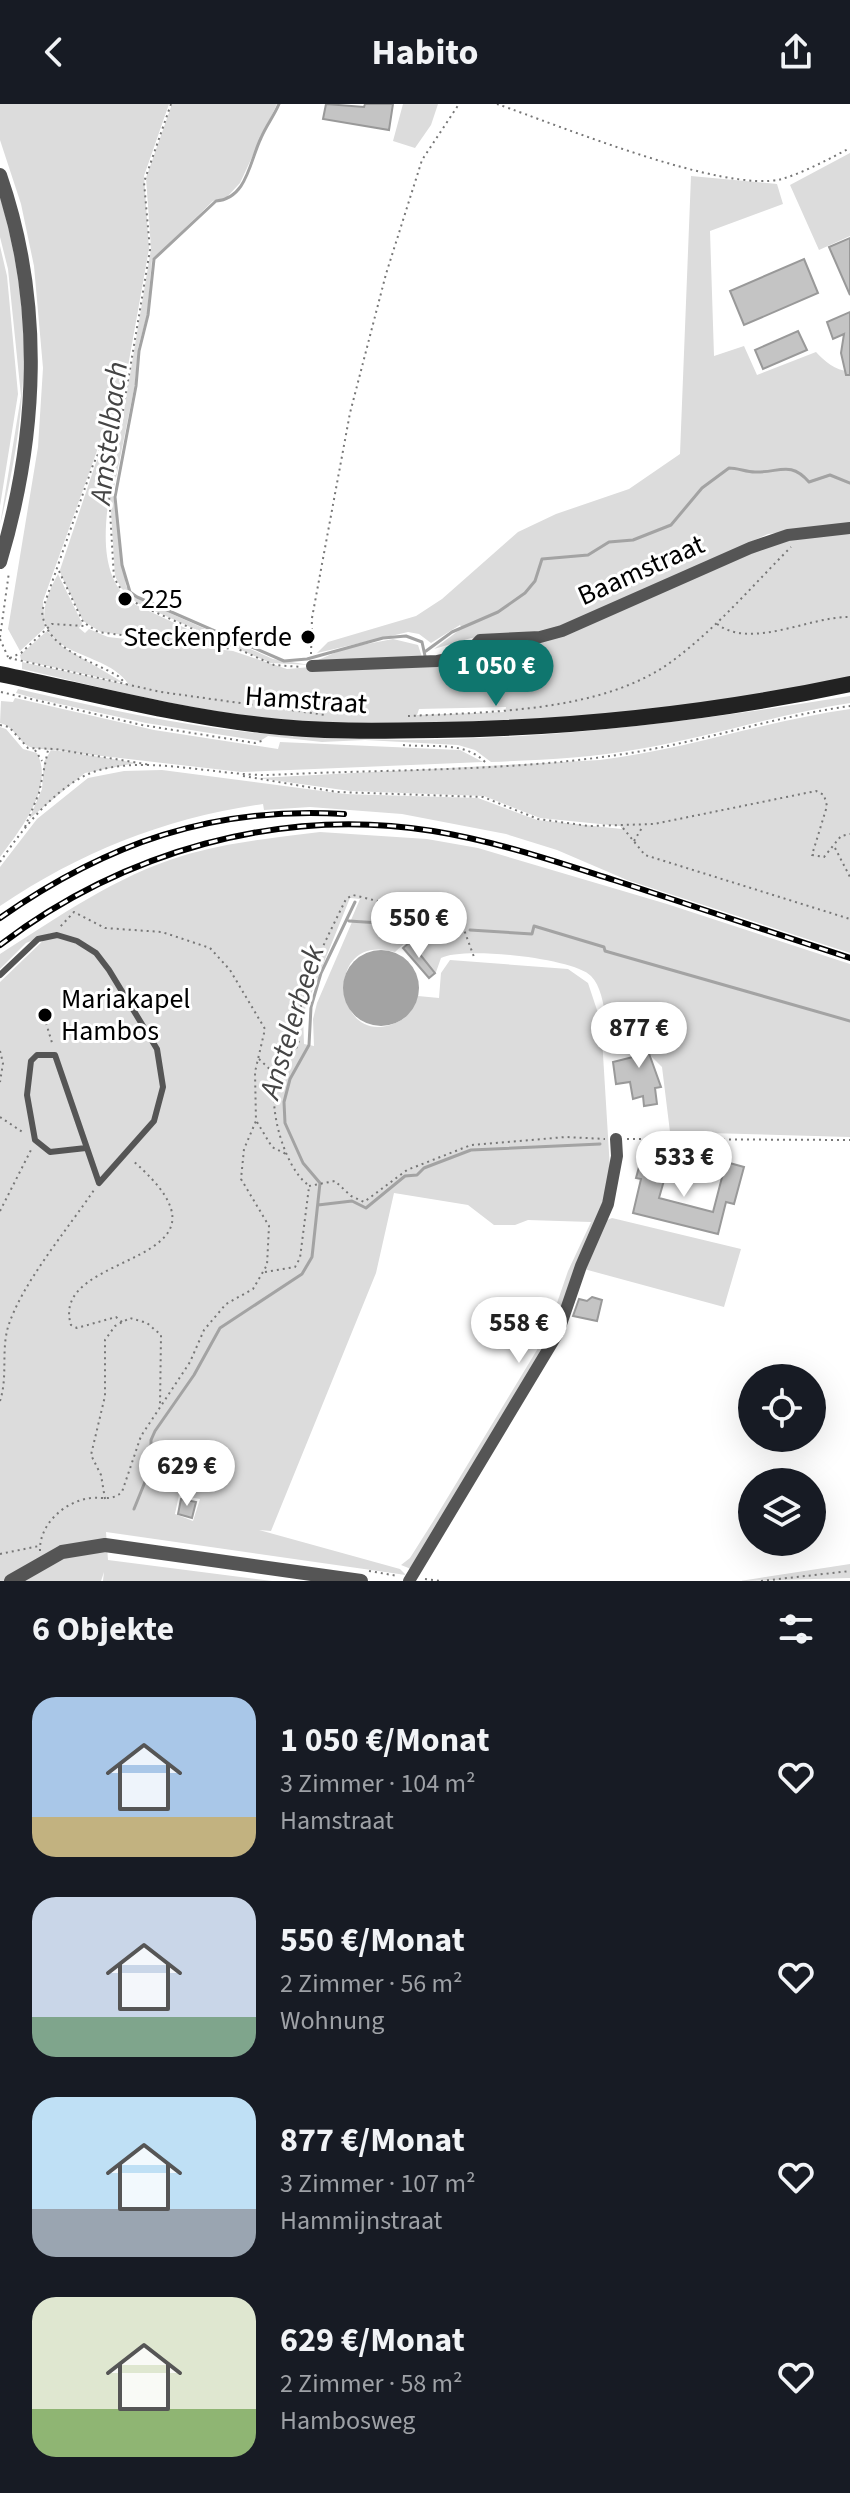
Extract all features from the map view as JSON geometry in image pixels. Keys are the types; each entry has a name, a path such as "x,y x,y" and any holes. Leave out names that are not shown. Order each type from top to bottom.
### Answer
{"main road":[{"name":"Hamstraat","path":"0,674 212,719 363,731 518,728 626,720 724,708 850,684"}],"street":[{"path":"0,175 23,262 32,374 25,454 4,565"},
{"name":"Baamstraat","path":"312,665 437,661 467,654 480,640 548,635 750,548 788,535 850,528"},
{"path":"410,1579 558,1333 581,1266 608,1204 617,1156 616,1139"},
{"path":"11,1581 42,1552 89,1546 121,1546 361,1581"}],"lane":[{"path":"0,975 33,942 57,935 77,941 96,953 157,1049 162,1067 160,1106 154,1121 99,1183 55,1055 37,1055 28,1072 27,1095 35,1140 50,1152 86,1148"}],"path":[{"path":"171,104 144,182 150,250 109,494 114,578 132,602 274,665 312,665 310,642 344,439 386,274 422,160 459,104"},
{"path":"497,104 669,163 747,180 782,179 850,148"},
{"path":"123,399 93,465 43,606 47,628 66,648 118,676 126,684"},
{"path":"400,716 511,710 568,701 625,686 669,664 716,623 791,547 788,535"},
{"path":"4,565 0,638 9,658"},
{"path":"58,570 86,625"},
{"path":"716,623 728,631 768,633 820,619 850,617"},
{"path":"9,658 21,653 47,628 58,622 86,625 113,636 236,650"},
{"path":"9,658 245,706 328,715"},
{"path":"238,775 574,761 643,751 775,719 850,706"},
{"path":"0,725 9,727 25,747 34,749 238,775 337,792 483,797 538,819 622,827 643,826 816,791 824,795 827,806 811,854 821,858 835,847 841,836 850,834"},
{"path":"34,749 43,762"},
{"path":"0,862 23,830 39,793 48,749"},
{"path":"23,830 89,774 155,766"},
{"path":"634,842 643,826"},
{"path":"622,827 640,851 657,859 850,919"},
{"path":"835,847 850,877"},
{"path":"310,1186 295,1173 287,1155 273,1094 278,1077 299,1041 298,1021 311,979 348,897 455,920 463,927 474,957"},
{"path":"0,1554 42,1552 46,1527 57,1514 82,1500 105,1499 122,1492 141,1436 190,1362 212,1318 226,1304 253,1289 265,1272 270,1250 269,1226 241,1179 244,1149 256,1121 259,1059 265,1029 230,970 210,948 162,932 105,928 74,912 62,923 57,935"},
{"path":"46,1023 55,1055"},
{"path":"0,1051 3,1063 0,1082"},
{"path":"259,1059 278,1077"},
{"path":"0,1117 35,1140 0,1211"},
{"path":"256,1121 272,1147 287,1155"},
{"path":"310,1186 335,1181 351,1196 364,1202 407,1170 471,1145 566,1137 850,1140"},
{"path":"122,1322 116,1317 106,1317 77,1328 71,1325 69,1312 78,1292 92,1277 153,1249 168,1234 173,1220 170,1205 158,1185 125,1154"},
{"path":"0,1401 7,1374 6,1338 10,1323 22,1298 99,1183"},
{"path":"265,1272 295,1267 300,1258 310,1186"},
{"path":"105,1499 101,1475 91,1455 105,1396 105,1340 130,1318 147,1323 161,1335 160,1407"},
{"path":"761,1581 850,1571"},
{"path":"410,1579 441,1581"}],"shaded area":[{"path":"0,104 169,104 144,176 149,249 123,394 98,448 43,601 45,628 20,651 8,629 38,447 43,368 34,266 21,204 0,140"},
{"path":"172,104 277,104 240,183 227,197 213,201 152,260 147,315 138,348 135,384 113,493 126,586 136,598 273,659 310,665 270,663 137,603 121,588 115,576 110,495 151,249 146,178"},
{"path":"403,104 438,104 431,125 415,148 393,141"},
{"path":"850,153 850,236 819,250 790,185"},
{"path":"691,176 777,184 783,204 710,231 714,356 744,346 757,375 816,352 836,368 850,371 850,524 768,534 599,613 542,632 471,638 434,649 462,628 460,625 431,643 419,634 408,632 317,653 328,642 416,616 442,599 518,532 556,514 629,489 680,454"},
{"path":"0,196 18,281 24,361 22,400 17,440 0,525 21,396 8,269 0,237"},
{"path":"0,246 7,276 18,394 0,506"},
{"path":"122,403 106,539 109,565 118,588 136,605 228,648 101,632 83,621 61,575 60,570 95,465"},
{"path":"850,533 850,678 631,713 556,720 406,726 332,723 229,713 22,669 22,662 129,685 117,672 66,647 53,637 45,623 46,602 58,574 82,623 79,628 85,633 89,629 108,637 233,651 287,669 358,663 480,664 483,644 524,640 787,538","holes":["506,707 505,712 417,715 419,709"]},
{"path":"47,631 63,647 124,683 21,660 20,655"},
{"path":"393,639 418,645 422,657 318,660 346,648"},
{"path":"18,689 137,715 227,730 406,740 555,734 629,727 850,696 850,703 621,752 491,762 475,750 458,745 365,740 322,742 268,736 260,741 146,723 37,699 16,693"},
{"path":"15,698 154,730 278,749 280,742 460,750 483,762 241,772 33,748 0,723 1,701 13,702"},
{"path":"850,709 850,953 627,880 557,850 506,834 402,814 310,807 264,810 263,804 193,818 126,840 62,869 0,906 0,867 37,819 88,778 124,771 162,770 345,794 478,798 537,820 622,829 620,826 540,818 484,796 350,791 258,778 600,760 663,750"},
{"path":"0,727 6,729 23,749 37,753 41,780 32,808 0,857"},
{"path":"51,750 136,763 85,773 29,819 42,789 44,762"},
{"path":"320,832 427,839 478,848 667,904 850,964 850,1137 670,1132 662,1067 648,1053 646,1045 652,1043 650,1029 637,1023 608,1028 598,987 591,976 542,959 471,953 441,958 435,975 408,940 395,952 370,950 354,959 346,974 345,993 350,1010 362,1023 380,1027 403,1019 418,996 439,998 441,973 450,960 568,969 588,983 601,1022 610,1169 603,1207 559,1322 411,1569 401,1565 410,1558 434,1520 546,1335 568,1271 591,1222 528,1220 515,1225 494,1225 468,1205 394,1193 376,1273 271,1531 259,1530 400,1569 406,1575 106,1532 108,1560 272,1581 103,1581 104,1572 101,1581 0,1581 0,982 51,933 26,943 0,969 0,954 88,899 158,864 216,847","holes":["350,898 360,899 351,920 456,929 352,922 317,1003 313,1019 314,1046 304,1044 303,1014","179,1495 200,1499 193,1521 175,1514"]},
{"path":"389,950 402,956 413,967 419,988 417,1003 402,1020 389,1026 373,1026 360,1020 345,1003 343,980 349,967 366,952"},
{"path":"612,1218 741,1249 724,1307 584,1269 607,1220"},
{"path":"850,1564 850,1578 740,1581"}],"building":[{"path":"326,104 364,107 365,104 393,104 389,130 323,119"},
{"path":"850,238 850,295 829,247"},
{"path":"804,259 818,293 744,325 730,291"},
{"path":"850,312 850,375 846,375 841,353 844,334 833,339 827,322"},
{"path":"798,331 807,350 763,369 755,350"},
{"path":"410,942 435,973 429,978 403,948"},
{"path":"649,1029 652,1043 646,1045 661,1087 655,1088 657,1104 644,1106 643,1096 633,1099 630,1082 616,1084 613,1062 637,1056 631,1033"},
{"path":"642,1156 658,1160 654,1174 665,1177 659,1198 713,1212 726,1162 744,1167 734,1204 726,1202 718,1234 633,1213 641,1179 636,1178"},
{"path":"592,1297 602,1300 597,1321 573,1316 579,1299 587,1301"},
{"path":"181,1499 196,1502 192,1518 178,1514"}],"waterway":[{"name":"Amstelbach","path":"279,104 241,186 226,199 216,201 154,259 148,315 139,351 136,386 115,497 122,565 130,592 137,597 284,661 307,659 383,638 406,636 422,642 425,656"},
{"path":"426,651 452,632 498,612 525,593 535,581 542,559 588,555 609,542 633,540 671,525 702,488 729,468 755,472 790,469 809,482 830,475 850,483"},
{"name":"Anstelerbeek","path":"134,1509 151,1467 151,1440 155,1431 194,1375 220,1328 302,1274 312,1257 320,1183 303,1163 285,1123 284,1102 290,1079 309,1045 311,1007 321,973 355,902"},
{"path":"349,921 457,928"},
{"path":"470,930 532,934 534,926 604,947 605,951 850,1021"},
{"path":"318,1205 352,1201 366,1208 405,1176 417,1175 424,1168 471,1150 600,1144"}],"railway":[{"path":"0,918 80,869 163,835 250,816 344,814"},
{"path":"0,945 47,912 98,884 150,861 205,844 261,832 318,825 375,825 456,835 524,852 850,958"}],"place":[{"name":"225","path":"125,599"},
{"name":"Steckenpferde","path":"308,637"},
{"name":"Mariakapel Hambos","path":"45,1015"}]}
